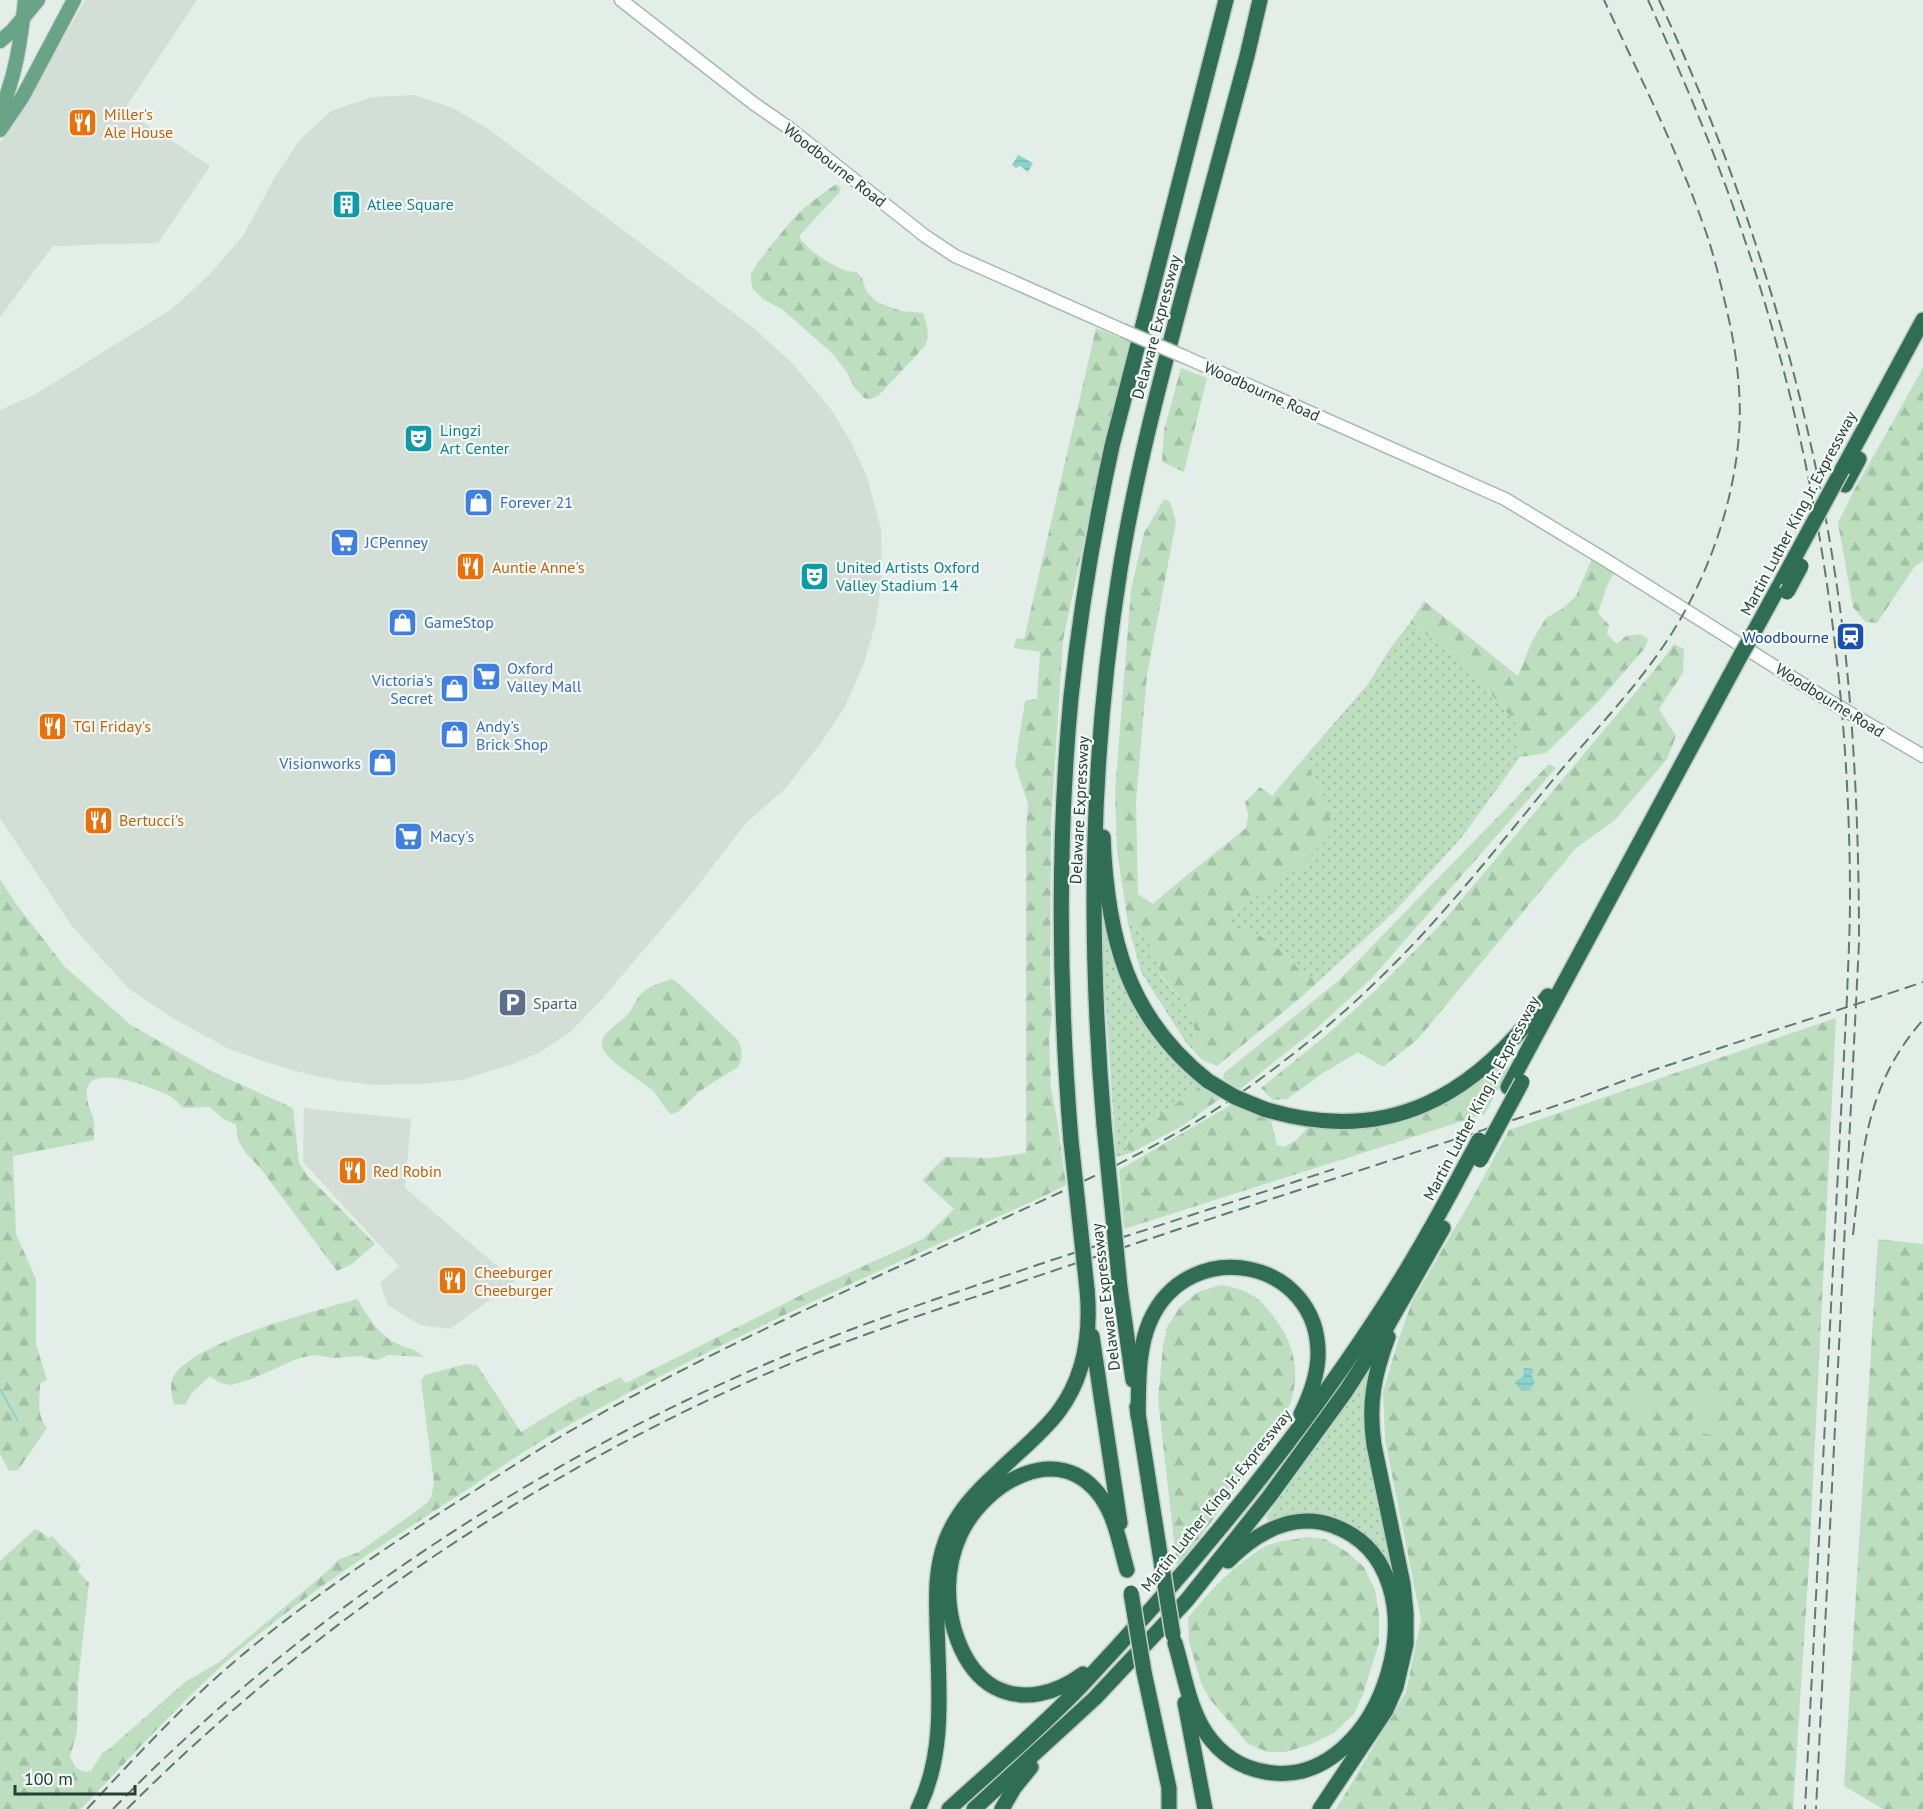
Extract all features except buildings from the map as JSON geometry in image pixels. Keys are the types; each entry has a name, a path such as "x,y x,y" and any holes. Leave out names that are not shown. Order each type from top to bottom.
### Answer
{"highway":[{"name":"Delaware Expressway","path":"1171,1809 1169,1788 1144,1672 1127,1570 1088,1306 1071,1142 1064,1029 1061,883 1066,757 1080,627 1099,508 1112,446 1226,0"},
{"name":"Delaware Expressway","path":"1174,1639 1120,1288 1104,1125 1095,1005 1093,931 1095,819 1099,750 1112,625 1120,568 1142,457 1260,0"},
{"name":"Martin Luther King Jr. Expressway","path":"974,1809 1068,1725 1187,1600 1269,1497 1370,1355 1400,1304 1473,1162 1750,650 1784,576 1923,320"},
{"name":"Martin Luther King Jr. Expressway","path":"1515,1085 1585,945 1750,650 1787,592 1923,341"},
{"path":"1099,750 1108,893 1115,934 1126,974 1139,1002 1156,1029 1180,1057 1208,1081 1235,1097 1264,1109 1311,1120 1359,1121 1398,1114 1445,1096 1470,1079 1505,1049 1537,1011 1585,945"},
{"name":"Martin Luther King Jr. Expressway","path":"950,1809 1052,1715 1199,1554 1333,1382 1390,1297 1473,1162"},
{"path":"1138,1416 1139,1373 1143,1344 1151,1320 1166,1296 1185,1280 1209,1270 1235,1267 1253,1270 1270,1276 1292,1291 1307,1312 1316,1337 1318,1356 1313,1384 1304,1408 1280,1452"},
{"path":"1320,1809 1386,1710 1396,1687 1405,1652 1407,1628 1405,1599 1374,1445 1371,1412 1373,1388 1379,1362 1400,1304"},
{"path":"918,1809 933,1772 937,1747 939,1716 937,1588 939,1565 945,1542 955,1521 974,1495 1046,1426 1065,1402 1076,1383 1082,1364 1086,1345 1088,1306"},
{"path":"1111,1652 1077,1678 1048,1692 1020,1695 997,1688 983,1679 972,1667 956,1635 949,1599 950,1567 964,1526 989,1495 1003,1484 1021,1475 1047,1470 1062,1471 1077,1477 1096,1491 1110,1515 1127,1570"},
{"path":"1174,1639 1193,1706 1206,1733 1218,1748 1232,1759 1247,1767 1271,1773 1300,1772 1318,1766 1333,1756 1355,1735 1370,1714 1381,1695 1389,1671 1394,1643 1395,1613 1392,1591 1385,1571 1362,1542 1328,1524 1310,1521 1292,1522 1264,1532 1236,1553 1187,1600"},
{"path":"1174,1639 1205,1809"},
{"path":"1002,1809 1022,1778 1068,1725"}],"main road":[{"path":"0,112 18,59 25,0"},
{"path":"0,41 12,31 38,0"},
{"path":"0,130 22,96 74,0"},
{"name":"Woodbourne Road","path":"621,0 753,103 798,134 925,236 955,256 1505,499 1602,557 1831,702 1923,756"}],"shaded area":[{"path":"85,0 197,0 124,110 210,166 158,243 53,246 0,317 0,143 15,122"},
{"path":"415,95 453,108 490,130 755,329 792,363 830,408 850,440 867,477 881,529 882,577 876,622 865,660 845,707 820,744 786,788 746,823 692,893 603,998 571,1031 539,1053 461,1080 375,1085 307,1074 229,1049 169,1016 129,989 72,926 0,818 0,410 36,394 172,309 210,274 243,236 276,175 299,141 331,111 372,97"},
{"path":"304,1108 411,1119 405,1188 515,1281 450,1329 420,1325 388,1305 380,1283 399,1266 303,1162"}],"green space":[{"path":"836,184 841,187 839,193 799,236 809,248 825,260 851,272 857,272 862,278 866,291 877,302 901,311 923,313 927,326 928,335 924,347 878,396 871,399 864,398 854,387 848,374 833,354 783,310 763,299 753,289 751,281 751,274 758,262 791,221 806,206"},
{"path":"1096,328 1131,342 1104,447 1063,640 1051,823 1050,991 1052,1013 1049,1038 1051,1088 1066,1185 744,1334 553,1434 359,1561 252,1639 153,1733 81,1809 0,1809 0,1561 34,1530 38,1530 49,1538 52,1536 81,1566 78,1571 89,1583 78,1682 77,1733 70,1756 76,1768 85,1772 91,1771 103,1752 185,1682 219,1662 338,1560 359,1552 426,1504 431,1497 434,1483 421,1381 425,1375 466,1364 477,1365 521,1432 580,1396 620,1377 626,1383 813,1289 923,1239 954,1209 922,1180 945,1157 991,1158 1026,1153 1026,831 1028,804 1015,764 1025,701 1037,699 1040,652 1014,648 1016,638 1024,639"},
{"path":"1181,368 1207,378 1184,472 1162,462 1164,430"},
{"path":"1923,368 1923,561 1915,566 1877,623 1865,622 1853,607 1838,523"},
{"path":"1164,499 1170,502 1176,522 1147,675 1136,801 1138,894 1153,904 1234,838 1246,828 1248,815 1245,802 1260,787 1272,796 1304,758 1324,798 1334,831 1298,869 1230,915 1233,929 1259,935 1285,953 1298,968 1319,981 1217,1066 1202,1060 1195,1052 1194,1025 1187,1006 1160,975 1158,960 1143,932 1128,924 1117,851 1115,791 1131,590 1144,533"},
{"path":"1592,558 1614,573 1606,588 1598,613 1609,625 1607,634 1617,644 1626,636 1640,634 1648,639 1645,648 1598,702 1546,753 1520,757 1516,723 1463,661 1410,623 1424,601 1518,676 1532,641 1546,618 1562,609 1576,596"},
{"path":"1410,623 1463,661 1516,723 1520,757 1462,837 1394,912 1319,981 1298,968 1285,953 1259,935 1232,929 1230,915 1253,899 1324,798 1304,758 1368,684 1391,647"},
{"path":"1674,644 1684,649 1683,673 1659,709 1676,736 1667,759 1615,820 1576,848 1418,1039 1383,1067 1358,1052 1323,1073 1287,1099 1273,1100 1261,1088 1329,1033 1377,989 1441,924"},
{"path":"1549,764 1556,768 1371,979 1317,1028 1239,1090 1223,1078 1224,1073 1338,981"},
{"path":"0,879 16,904 65,967 131,1025 213,1072 293,1108 299,1163 307,1175 375,1244 352,1264 337,1271 261,1169 246,1153 238,1140 236,1125 222,1118 210,1107 183,1108 168,1095 137,1083 111,1078 100,1078 91,1082 87,1089 87,1096 94,1120 94,1140 13,1156 16,1234 36,1279 36,1344 47,1380 40,1383 39,1407 41,1418 47,1428 18,1470 9,1471 0,1454"},
{"path":"1102,886 1125,982 1205,1084 1129,1135 1126,1147 1131,1153 1116,1157 1103,960"},
{"path":"1128,924 1143,932 1158,960 1160,976 1187,1006 1194,1025 1195,1052 1187,1044 1141,972"},
{"path":"672,979 737,1039 742,1053 738,1067 700,1091 678,1112 671,1114 649,1087 607,1055 602,1042 609,1031 629,1013 642,993 654,985"},
{"path":"1836,1018 1809,1563 1793,1809 1336,1809 1406,1692 1421,1620 1385,1440 1383,1392 1412,1302 1509,1130"},
{"path":"1501,1061 1509,1068 1485,1114 1124,1229 1119,1170 1234,1103 1270,1117 1277,1145 1284,1147 1296,1140 1310,1125 1328,1127 1474,1084"},
{"path":"1205,1084 1224,1096 1182,1126 1131,1153 1126,1147 1129,1135"},
{"path":"1878,1239 1923,1244 1923,1809 1883,1809 1844,1786"},
{"path":"1221,1285 1241,1290 1255,1297 1279,1324 1293,1355 1294,1389 1291,1402 1271,1441 1177,1568 1158,1399 1163,1346 1167,1327 1180,1307 1198,1292"},
{"path":"357,1299 382,1334 394,1342 417,1351 424,1357 388,1355 377,1360 360,1356 334,1358 314,1355 299,1358 252,1379 231,1385 220,1383 210,1376 191,1394 185,1404 174,1405 171,1386 175,1374 188,1362 208,1350 287,1319"},
{"path":"1374,1365 1368,1397 1398,1589 1384,1560 1374,1547 1350,1528 1271,1523 1266,1517"},
{"path":"1698,1388 1720,1391 1712,1435 1690,1431"},
{"path":"1632,1393 1648,1396 1646,1408 1629,1404"},
{"path":"1306,1537 1325,1539 1347,1552 1364,1567 1375,1590 1379,1615 1379,1643 1363,1694 1354,1714 1334,1733 1309,1745 1285,1752 1268,1752 1248,1744 1209,1698 1201,1683 1189,1642 1188,1618 1223,1579 1253,1554 1274,1543"}],"water":[{"path":"1018,155 1033,163 1028,172 1020,166 1016,168 1012,165"},
{"path":"1524,1368 1533,1369 1532,1376 1535,1382 1530,1390 1519,1388 1515,1383 1523,1377"}],"waterway":[{"path":"0,1389 18,1421"}],"railway":[{"path":"87,1809 185,1707 273,1630 387,1548 531,1455 609,1409 710,1356 1143,1152 1242,1092 1335,1020 1410,948 1620,703 1660,651 1685,612 1716,543 1735,470 1740,412 1731,327 1706,232 1668,137 1604,0"},
{"path":"1648,0 1729,195 1758,280 1782,366 1803,453 1820,542 1843,720 1850,899 1847,997 1805,1809"},
{"path":"1659,0 1724,154 1777,313 1799,394 1817,475 1832,557 1848,678 1856,792 1859,943 1816,1809"},
{"path":"127,1809 201,1738 279,1671 361,1608 445,1549 532,1494 622,1443 715,1397 809,1356 912,1318 1523,1117 1660,1068 1923,982"},
{"path":"1853,1235 1864,1148 1878,1095 1889,1069 1904,1044 1923,1020"},
{"path":"113,1809 188,1736 267,1668 350,1603 437,1542 527,1486 620,1434 714,1387 866,1324 1040,1264 1334,1169"}],"place":[{"name":"Miller's Ale House","path":"83,123"},
{"name":"Atlee Square","path":"346,204"},
{"name":"Lingzi Art Center","path":"419,439"},
{"name":"Forever 21","path":"479,502"},
{"name":"JCPenney","path":"344,542"},
{"name":"Auntie Anne's","path":"471,567"},
{"name":"United Artists Oxford Valley Stadium 14","path":"815,576"},
{"name":"GameStop","path":"403,622"},
{"name":"Woodbourne","path":"1850,637"},
{"name":"Oxford Valley Mall","path":"486,677"},
{"name":"Victoria's Secret","path":"454,689"},
{"name":"TGI Friday's","path":"52,726"},
{"name":"Andy's Brick Shop","path":"455,735"},
{"name":"Visionworks","path":"382,763"},
{"name":"Bertucci's","path":"98,820"},
{"name":"Macy's","path":"409,836"},
{"name":"Sparta","path":"512,1003"},
{"name":"Red Robin","path":"352,1171"},
{"name":"Cheeburger Cheeburger","path":"453,1281"}]}
